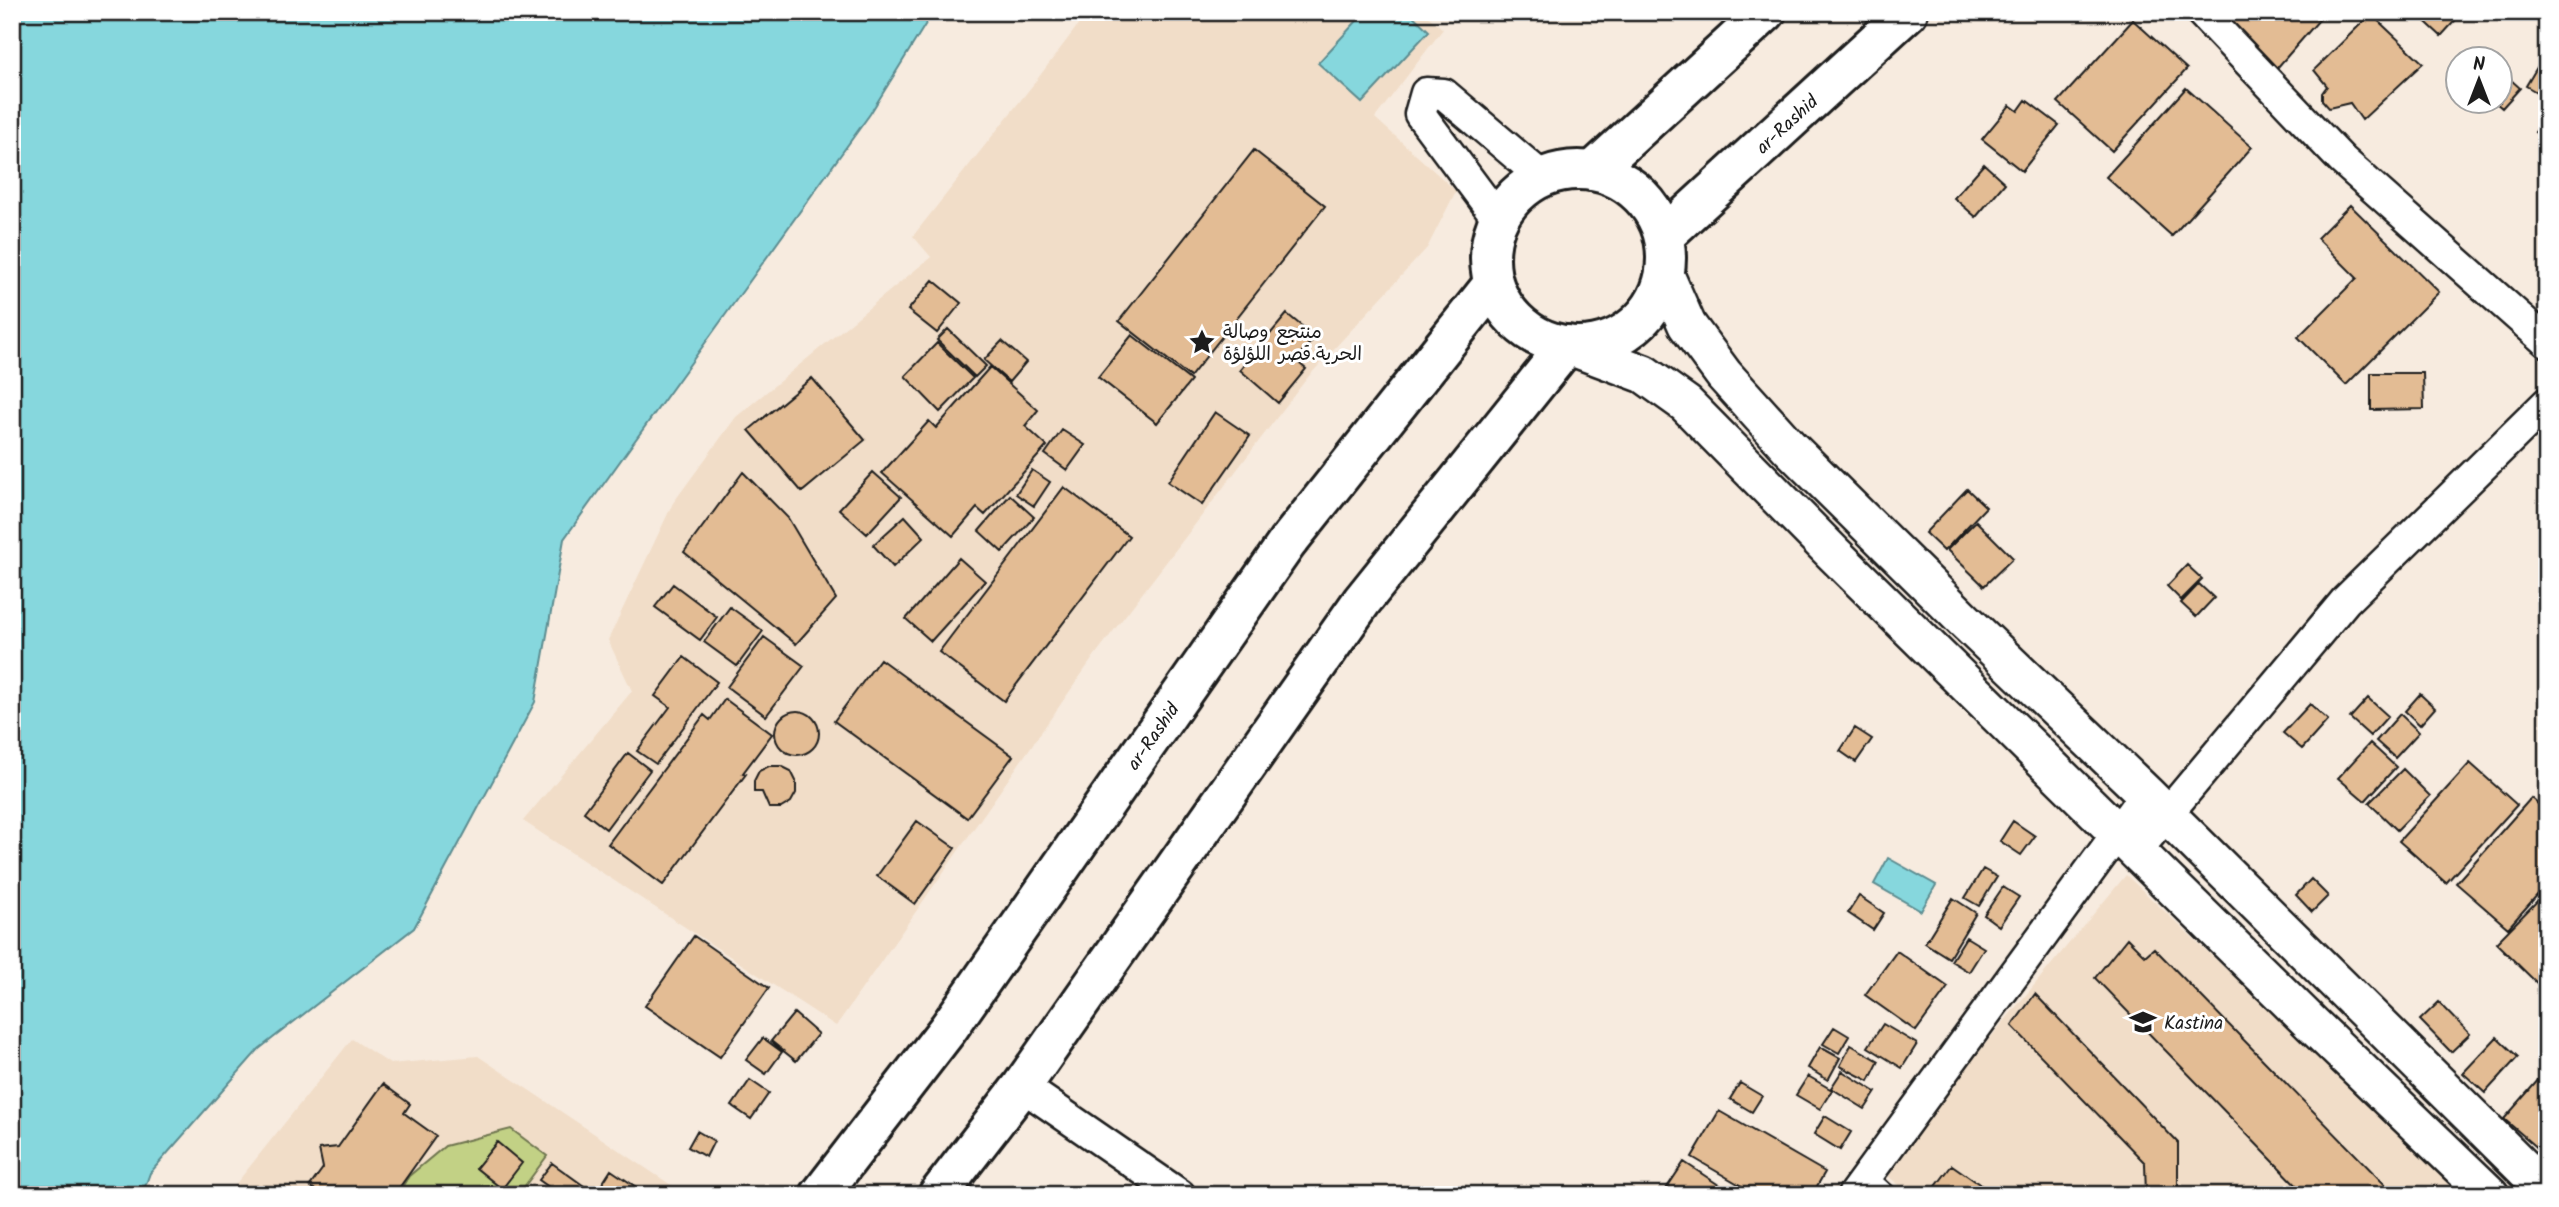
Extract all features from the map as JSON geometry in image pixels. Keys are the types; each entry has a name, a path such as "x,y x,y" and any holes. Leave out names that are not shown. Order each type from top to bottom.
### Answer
{"main road":[{"path":"1593,171 1766,12"},
{"name":"ar-Rashid","path":"1664,236 1908,12"},
{"path":"1567,170 1593,171 1617,178 1638,193 1654,212 1664,236 1667,255 1665,275 1659,294 1648,312 1632,328 1612,339 1590,345 1567,345 1543,339 1521,325 1504,307 1493,284 1490,259 1493,233 1504,210 1521,191 1542,177 1567,170"},
{"name":"ar-Rashid","path":"820,1195 948,1029 1287,543 1493,284"},
{"path":"938,1195 1022,1086 1362,601 1567,345"}],"street":[{"path":"2201,12 2342,160 2547,342"},
{"path":"1499,219 1420,114 1426,93 1444,94 1542,177"},
{"path":"1665,275 1688,325 1724,375 1789,447 2156,804 2547,1191"},
{"path":"1567,345 1644,374 1686,404 1833,553 2490,1195"},
{"path":"1860,1184 2156,804 2346,600 2547,403"},
{"path":"1022,1086 1180,1195"}],"lane":[{"path":"1860,1184 1890,1195"}],"shaded area":[{"path":"1088,12 1423,12 1443,29 1375,118 1456,191 1427,248 1308,377 1095,655 836,1026 523,821 632,691 608,640 673,503 736,417 931,257 913,236"},
{"name":"Kastina","path":"2126,875 2466,1195 1912,1195 1880,1170"},
{"path":"352,1039 390,1064 478,1056 686,1195 227,1195"}],"green space":[{"path":"511,1129 547,1156 518,1195 397,1195 409,1176 445,1146"}],"water":[{"path":"12,12 933,12 870,114 564,539 535,702 414,928 259,1049 150,1173 142,1195 12,1195"},
{"path":"1365,12 1409,12 1429,31 1362,103 1318,63"},
{"path":"1888,858 1936,885 1921,911 1874,884"}],"building":[{"path":"2212,12 2326,12 2277,68"},
{"path":"2415,12 2463,12 2441,36"},
{"path":"2371,14 2423,63 2362,120 2350,103 2329,108 2322,100 2322,93 2327,86 2314,70"},
{"path":"2133,20 2187,69 2112,151 2058,102"},
{"path":"2547,53 2547,98 2526,86"},
{"path":"2514,83 2520,88 2514,95"},
{"path":"2186,88 2252,147 2172,236 2106,177"},
{"path":"2026,100 2059,125 2022,171 1982,139 2010,105 2018,111"},
{"path":"2547,117 2547,142 2535,132"},
{"path":"1254,150 1325,206 1190,377 1119,321"},
{"path":"1984,164 2005,183 1976,217 1954,198"},
{"path":"2350,205 2439,292 2346,385 2298,337 2357,278 2317,238"},
{"path":"933,280 961,303 937,333 908,310"},
{"path":"1287,314 1315,337 1295,360 1306,369 1278,403 1240,370"},
{"path":"948,329 986,366 975,377 937,340"},
{"path":"1132,335 1191,381 1157,423 1098,377"},
{"path":"1002,341 1026,362 1009,382 984,360"},
{"path":"937,343 973,378 940,412 905,376"},
{"path":"990,367 1038,410 1025,426 1047,446 985,515 977,508 953,536 882,473 929,421 936,428"},
{"path":"2371,373 2423,373 2424,409 2371,410"},
{"path":"812,378 865,440 802,492 749,430"},
{"path":"1215,412 1250,436 1202,505 1168,482"},
{"path":"1062,430 1085,445 1067,470 1045,454"},
{"path":"1032,470 1050,482 1034,506 1016,494"},
{"path":"743,472 788,518 836,599 796,644 684,552"},
{"path":"873,472 901,497 867,534 839,509"},
{"path":"1064,487 1129,536 1004,701 939,652"},
{"path":"1967,489 1986,507 1944,551 1925,533"},
{"path":"1010,495 1034,517 1002,552 979,531"},
{"path":"905,516 924,537 893,567 873,545"},
{"path":"1976,521 2013,558 1984,586 1947,550"},
{"path":"959,558 985,581 931,641 906,619"},
{"path":"2187,565 2202,579 2181,600 2167,586"},
{"path":"673,584 717,617 700,640 655,607"},
{"path":"2199,584 2214,598 2196,617 2181,603"},
{"path":"730,607 763,631 737,666 704,642"},
{"path":"764,637 804,666 766,716 727,687"},
{"path":"684,657 717,682 656,764 637,751 670,707 655,696"},
{"path":"880,659 1013,756 967,818 834,721"},
{"path":"2420,694 2435,708 2420,725 2405,711"},
{"path":"2368,698 2388,716 2370,736 2350,718"},
{"path":"725,699 772,734 743,773 746,774 663,885 608,844 704,715 710,720"},
{"path":"2310,704 2328,720 2302,749 2283,733"},
{"path":"797,711 813,717 819,733 813,749 797,755 781,749 775,733 781,717"},
{"path":"2400,714 2419,732 2395,758 2376,741"},
{"path":"1855,728 1872,739 1856,762 1840,751"},
{"path":"2370,743 2396,767 2365,801 2338,778"},
{"path":"628,753 650,770 606,829 584,812"},
{"path":"2470,763 2517,805 2446,883 2399,841"},
{"path":"769,766 781,766 791,771 796,781 796,793 791,802 781,808 769,808 762,792 754,792 754,781 759,771"},
{"path":"2403,769 2430,796 2397,830 2369,803"},
{"path":"2531,798 2547,812 2547,884 2508,928 2456,883"},
{"path":"917,821 955,848 915,904 877,876"},
{"path":"2013,821 2035,836 2021,855 2000,841"},
{"path":"1983,869 1997,877 1979,906 1965,898"},
{"path":"2311,879 2328,896 2312,912 2296,895"},
{"path":"2003,887 2019,897 1999,926 1984,915"},
{"path":"2547,891 2547,987 2544,990 2496,943"},
{"path":"1859,896 1884,913 1873,930 1848,913"},
{"path":"1953,898 1976,913 1949,958 1925,943"},
{"path":"694,936 769,988 720,1057 645,1006"},
{"path":"1966,937 1984,948 1969,972 1951,961"},
{"path":"2127,938 2145,956 2154,948 2395,1195 2306,1195 2095,978"},
{"path":"1897,951 1948,987 1916,1031 1865,995"},
{"path":"2035,994 2178,1143 2178,1195 2146,1195 2145,1163 2012,1026"},
{"path":"2439,1002 2470,1034 2451,1052 2420,1020"},
{"path":"794,1013 818,1034 796,1061 771,1041"},
{"path":"1883,1024 1917,1044 1902,1068 1868,1047"},
{"path":"1834,1027 1849,1036 1839,1053 1823,1044"},
{"path":"2497,1037 2518,1057 2485,1093 2463,1073"},
{"path":"763,1038 782,1052 766,1074 746,1060"},
{"path":"1851,1045 1879,1061 1869,1081 1840,1066"},
{"path":"1820,1047 1840,1058 1828,1080 1808,1068"},
{"path":"2547,1070 2547,1156 2504,1119"},
{"path":"1842,1071 1876,1092 1865,1109 1831,1088"},
{"path":"1808,1076 1832,1090 1820,1109 1796,1095"},
{"path":"750,1080 769,1093 751,1119 732,1106"},
{"path":"1740,1083 1762,1096 1752,1112 1730,1099"},
{"path":"383,1084 410,1104 404,1113 436,1136 394,1195 322,1195 310,1186 323,1168 319,1149 338,1147"},
{"path":"1719,1111 1825,1172 1812,1195 1757,1195 1692,1157"},
{"path":"1825,1116 1851,1132 1840,1150 1814,1134"},
{"path":"697,1131 714,1141 706,1157 688,1147"},
{"path":"497,1142 522,1163 502,1189 476,1168"},
{"path":"1684,1162 1725,1189 1722,1195 1662,1195"},
{"path":"552,1163 584,1186 577,1195 560,1195 539,1180"},
{"path":"1952,1165 1995,1195 1931,1193"},
{"path":"611,1170 648,1195 595,1195"}],"place":[{"name":"منتجع وصالة الحرية.قصر اللؤلؤة","path":"1202,342"},
{"name":"Kastina","path":"2143,1022"}]}
